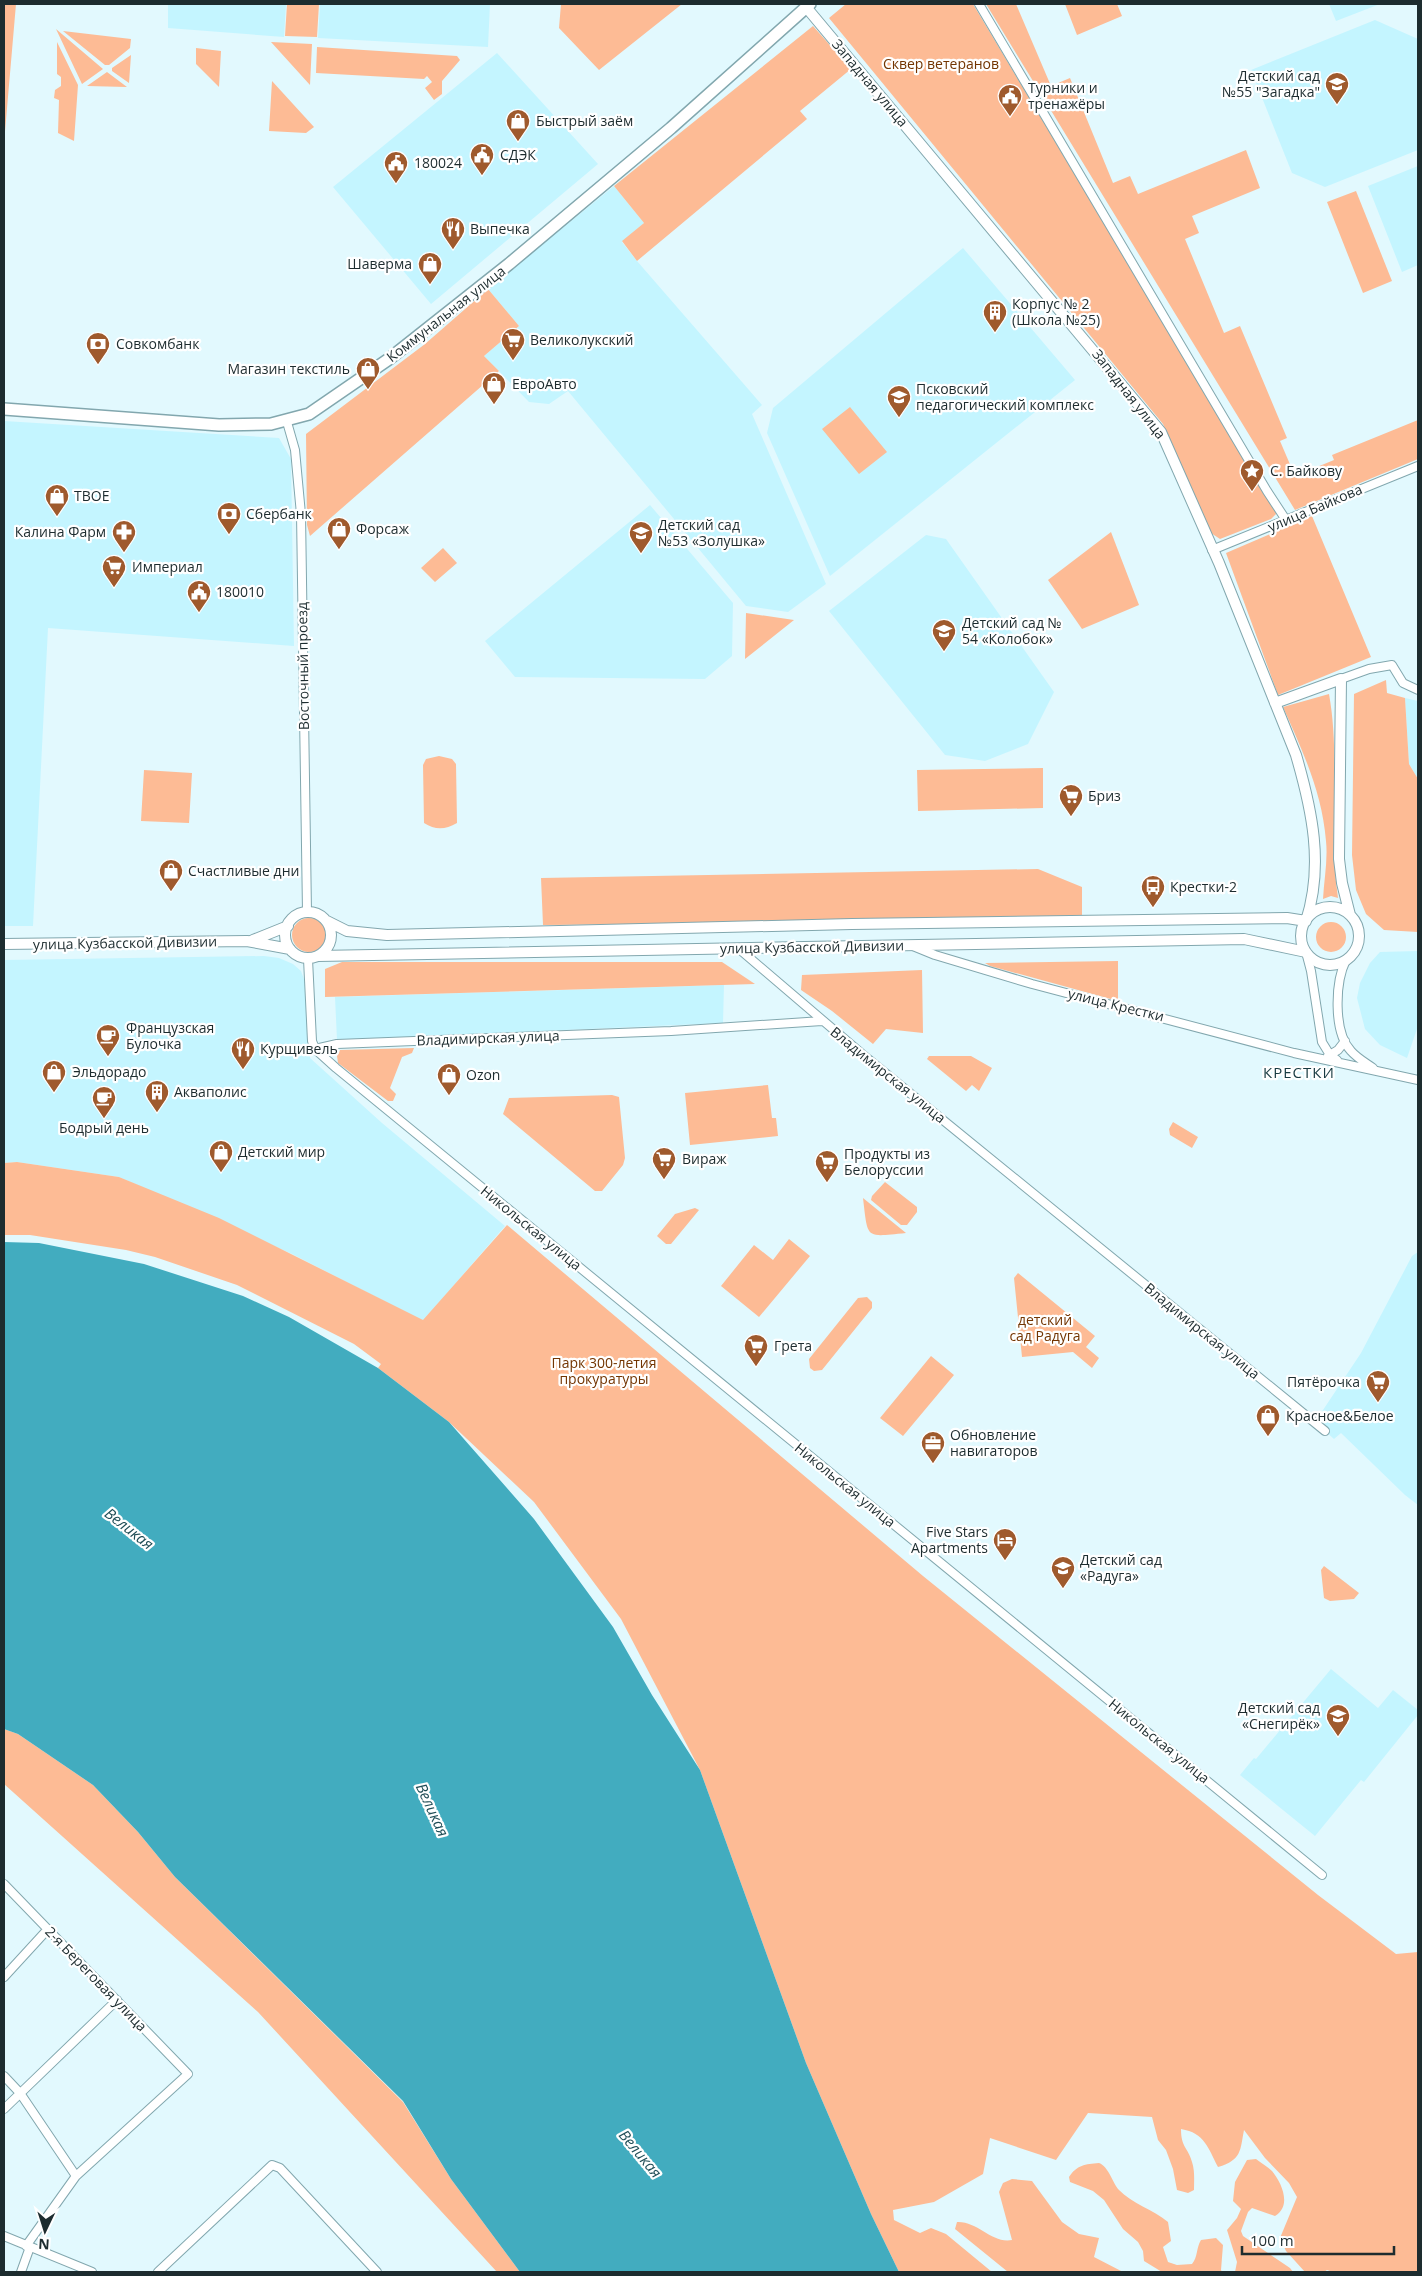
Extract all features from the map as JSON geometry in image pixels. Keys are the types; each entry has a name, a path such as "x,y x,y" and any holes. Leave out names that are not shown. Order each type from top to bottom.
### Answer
{"main road":[{"name":"Коммунальная улица","path":"4,409 253,426 287,422 317,410 389,359 466,299 671,128 807,5"}],"street":[{"path":"979,4 1266,491 1286,520"},
{"name":"Западная улица","path":"807,5 1161,432 1212,550 1296,756 1305,787 1315,839 1314,890 1306,921"},
{"name":"Восточный проезд","path":"287,422 296,450 301,514 307,912"},
{"name":"улица Байкова","path":"1212,550 1418,466"},
{"path":"1275,703 1369,669 1392,665 1404,683 1418,690"},
{"path":"1306,952 1314,960 1325,965 1334,965 1346,960 1356,949 1359,940 1359,931 1350,915 1342,883 1339,859 1341,679"},
{"path":"1345,1041 1338,1050 1327,1057 1322,1042 1311,972 1302,941 1302,929 1306,921 1317,911 1324,908 1333,907 1350,915"},
{"name":"улица Кузбасской Дивизии","path":"247,941 288,926 294,917 307,912 314,913 347,931 387,935 1099,919 1287,918 1306,921"},
{"path":"315,1049 311,1032 313,958 327,949 331,942 332,935 327,921"},
{"path":"288,926 285,937 290,949"},
{"name":"улица Кузбасской Дивизии","path":"4,944 247,941 290,949 301,957 313,958 1244,939 1306,952"},
{"name":"улица Крестки","path":"911,946 1032,984 1418,1080"},
{"path":"738,948 822,1021"},
{"path":"1346,960 1338,990 1337,1005 1345,1041 1357,1057 1377,1070"},
{"name":"Владимирская улица","path":"315,1049 337,1044 671,1031 822,1021 1325,1431"},
{"name":"Никольская улица","path":"315,1049 391,1114 1322,1875"},
{"name":"2-я Береговая улица","path":"4,1884 188,2074 76,2176"},
{"path":"4,1977 48,1929"},
{"path":"4,2109 117,2000"},
{"path":"4,2076 20,2093 76,2176 28,2246 21,2272"},
{"path":"158,2272 272,2165 280,2168 377,2272"},
{"path":"4,2236 92,2272"}],"shaded area":[{"path":"168,4 286,4 284,37 168,28"},
{"path":"320,4 490,4 488,47 318,38"},
{"path":"1329,4 1380,4 1336,21"},
{"path":"1375,20 1418,39 1418,150 1325,187 1292,173 1251,70"},
{"path":"497,53 598,164 431,304 333,187"},
{"path":"1418,166 1418,265 1402,272 1368,186"},
{"path":"614,186 644,223 622,242 762,405 752,414 826,584 788,612 746,606 568,391 549,404 529,402 484,356 519,326 488,289"},
{"name":"Псковский педагогический комплекс","path":"963,248 1075,380 830,576 767,433 773,408"},
{"path":"4,421 279,438 291,459 294,646 48,628 33,926 4,926"},
{"name":"Детский сад №53 «Золушка»","path":"650,505 733,603 732,656 705,679 515,677 485,641"},
{"name":"Детский сад № 54 «Колобок»","path":"926,535 946,539 1054,692 1028,744 985,761 945,755 829,611"},
{"path":"1405,698 1418,701 1418,779 1409,764"},
{"path":"1418,951 1418,1026 1407,1058 1380,1045 1365,1029 1357,998 1360,983 1370,963 1380,952"},
{"path":"264,956 279,958 293,964 301,971 305,982 310,1058 382,1123 505,1226 423,1321 292,1254 119,1177 17,1162 4,1163 4,960"},
{"path":"724,985 723,1023 337,1040 335,997"},
{"path":"1418,1252 1418,1505 1405,1495 1341,1433 1334,1439 1315,1422 1361,1353 1412,1256"},
{"name":"Детский сад «Снегирёк»","path":"1331,1669 1378,1708 1393,1690 1418,1710 1418,1715 1364,1782 1361,1780 1315,1836 1240,1775 1254,1758 1256,1759"}],"green space":[{"path":"4,4 16,4 4,143"},
{"path":"287,4 319,4 317,37 285,36"},
{"path":"561,4 682,4 599,70 559,28"},
{"name":"Сквер ветеранов","path":"846,4 973,4 1277,513 1271,519 1220,539 1208,531 1163,424 829,18"},
{"path":"986,4 1016,4 1051,86 1070,78 1113,183 1130,176 1138,194 1246,150 1260,188 1192,216 1199,233 1185,239 1224,333 1240,326 1287,438 1280,441 1295,476 1334,460 1332,455 1418,420 1418,459 1295,510"},
{"path":"1065,4 1117,4 1122,16 1077,35"},
{"path":"813,26 851,69 800,111 807,119 637,261 622,241 644,223 614,186"},
{"path":"56,29 103,69 82,84"},
{"path":"63,31 131,39 130,48 109,65 105,65"},
{"path":"57,42 78,85 74,141 58,133 59,100 54,98 55,90 61,86 61,77 57,74"},
{"path":"271,42 312,44 310,85"},
{"path":"317,47 457,56 460,60 442,81 442,94 434,100 425,88 432,82 427,76 424,79 316,73"},
{"path":"196,48 221,51 219,87 196,64"},
{"path":"131,55 129,83 112,71 112,68"},
{"path":"107,72 127,87 87,86"},
{"path":"272,81 314,127 306,133 269,131"},
{"path":"1356,191 1392,281 1363,293 1327,202"},
{"path":"488,289 519,326 484,356 499,371 310,536 307,525 306,434 425,344"},
{"path":"850,407 887,452 859,474 822,429"},
{"path":"1312,516 1371,657 1278,695 1226,553"},
{"path":"1111,532 1139,605 1082,629 1048,580"},
{"path":"443,548 457,563 435,582 421,568"},
{"path":"746,613 794,620 745,659"},
{"path":"1386,680 1387,693 1405,698 1409,764 1418,779 1418,932 1384,930 1366,914 1356,890 1352,855 1354,694"},
{"path":"1329,694 1334,745 1334,847 1338,898 1331,896 1323,899 1326,863 1324,823 1316,789 1298,740 1283,707"},
{"path":"439,756 452,759 456,764 457,823 440,828 424,823 423,765 426,759"},
{"path":"1043,768 1043,808 918,811 917,770"},
{"path":"144,770 192,773 189,823 141,821"},
{"path":"1038,869 1082,887 1082,921 543,925 541,878"},
{"path":"309,918 316,919 321,923 325,928 325,942 321,947 316,951 309,952 302,951 297,947 293,942 292,935 293,928 297,923 302,919"},
{"path":"1331,922 1342,926 1346,937 1342,948 1331,952 1320,948 1316,937 1320,926"},
{"path":"1118,961 1118,1001 990,966 985,963"},
{"path":"342,962 722,962 755,984 325,997 325,969"},
{"path":"922,970 923,1033 886,1029 873,1044 832,1011 801,990 802,975"},
{"path":"414,1048 412,1053 402,1057 390,1088 396,1094 393,1101 388,1101 338,1063 337,1056 340,1050"},
{"path":"929,1056 971,1056 992,1068 979,1091 972,1085 966,1091 927,1059"},
{"path":"768,1085 772,1118 776,1118 778,1136 690,1145 685,1093"},
{"path":"612,1095 619,1097 625,1158 623,1165 602,1191 595,1191 503,1114 509,1098"},
{"path":"1173,1122 1198,1137 1192,1148 1170,1135 1169,1129"},
{"name":"Парк 300-летия прокуратуры","path":"17,1162 119,1177 219,1218 423,1320 507,1225 923,1576 1318,1895 1396,1954 1418,1952 1418,2272 1333,2272 1327,2270 1324,2272 1305,2272 1286,2251 1280,2238 1297,2197 1289,2183 1265,2158 1244,2130 1240,2149 1236,2157 1232,2161 1218,2167 1205,2142 1196,2134 1181,2129 1183,2144 1194,2169 1194,2190 1188,2193 1177,2190 1173,2169 1166,2150 1158,2140 1152,2117 1088,2113 1056,2160 990,2138 983,2174 934,2202 893,2210 894,2220 920,2233 931,2228 946,2234 992,2272 899,2272 871,2214 806,2063 700,1770 621,1619 534,1502 449,1422 378,1368 381,1364 354,1344 237,1285 155,1257 126,1250 30,1235 4,1235 4,1163"},
{"path":"885,1182 917,1207 917,1212 907,1225 901,1225 871,1200 872,1196"},
{"path":"863,1198 906,1233 876,1235 871,1233 866,1222"},
{"path":"695,1208 699,1210 671,1244 666,1244 657,1236 675,1214"},
{"path":"789,1239 810,1256 759,1317 721,1286 754,1245 773,1260"},
{"name":"детский сад Радуга","path":"1018,1273 1095,1336 1086,1347 1099,1358 1092,1368 1073,1352 1022,1357 1014,1278"},
{"path":"867,1297 872,1302 872,1308 822,1370 814,1371 810,1368 809,1359 858,1298"},
{"path":"931,1356 954,1375 903,1436 880,1418"},
{"path":"1324,1566 1359,1593 1354,1599 1330,1601 1324,1598 1321,1570"},
{"path":"4,1729 18,1734 93,1785 138,1832 175,1877 403,2102 451,2179 520,2272 497,2272 258,2012 4,1784"},
{"path":"1256,2159 1272,2171 1279,2182 1284,2194 1283,2206 1275,2216 1252,2208 1248,2212 1241,2231 1243,2236 1293,2272 1235,2272 1237,2262 1227,2230 1237,2218 1241,2209 1233,2201 1235,2182 1247,2160"},
{"path":"1099,2163 1108,2171 1124,2195 1168,2222 1171,2241 1163,2247 1168,2262 1177,2265 1192,2264 1201,2240 1216,2238 1223,2245 1222,2272 1162,2272 1144,2261 1143,2251 1138,2242 1123,2229 1104,2200 1093,2191 1070,2182 1069,2177 1078,2168"},
{"path":"1012,2179 1032,2181 1062,2222 1079,2234 1099,2238 1094,2257 1123,2272 1008,2272 955,2229 957,2222 965,2223 998,2239 1012,2240 999,2192 1003,2183"}],"water":[{"name":"Великая","path":"4,1242 39,1243 144,1264 243,1296 289,1317 378,1368 449,1422 534,1519 613,1627 652,1695 700,1770 806,2063 871,2214 899,2272 520,2272 451,2179 403,2101 175,1877 138,1832 93,1785 18,1734 4,1729"}],"place":[{"name":"Детский сад №55 \"Загадка\"","path":"1337,105"},
{"name":"Турники и тренажёры","path":"1010,117"},
{"name":"Быстрый заём","path":"518,142"},
{"name":"СДЭК","path":"482,176"},
{"name":"180024","path":"396,184"},
{"name":"Выпечка","path":"453,250"},
{"name":"Шаверма","path":"430,285"},
{"name":"Корпус № 2 (Школа №25)","path":"995,333"},
{"name":"Великолукский","path":"513,361"},
{"name":"Совкомбанк","path":"98,365"},
{"name":"Магазин текстиль","path":"368,390"},
{"name":"ЕвроАвто","path":"494,405"},
{"name":"Псковский педагогический комплекс","path":"899,418"},
{"name":"С. Байкову","path":"1252,492"},
{"name":"ТВОЕ","path":"57,517"},
{"name":"Сбербанк","path":"229,535"},
{"name":"Форсаж","path":"339,550"},
{"name":"Калина Фарм","path":"124,553"},
{"name":"Детский сад №53 «Золушка»","path":"641,554"},
{"name":"Империал","path":"114,588"},
{"name":"180010","path":"199,613"},
{"name":"Детский сад № 54 «Колобок»","path":"944,652"},
{"name":"Бриз","path":"1071,817"},
{"name":"Счастливые дни","path":"171,892"},
{"name":"Крестки-2","path":"1153,908"},
{"name":"Французская Булочка","path":"108,1057"},
{"name":"Курщивель","path":"243,1070"},
{"name":"Эльдорадо","path":"54,1093"},
{"name":"Ozon","path":"449,1096"},
{"name":"Акваполис","path":"157,1113"},
{"name":"Бодрый день","path":"104,1119"},
{"name":"Детский мир","path":"221,1173"},
{"name":"Вираж","path":"664,1180"},
{"name":"Продукты из Белоруссии","path":"827,1183"},
{"name":"Грета","path":"756,1367"},
{"name":"Пятёрочка","path":"1378,1403"},
{"name":"Красное&Белое","path":"1268,1437"},
{"name":"Обновление навигаторов","path":"933,1464"},
{"name":"Five Stars Apartments","path":"1005,1561"},
{"name":"Детский сад «Радуга»","path":"1063,1589"},
{"name":"Детский сад «Снегирёк»","path":"1338,1737"}],"district":[{"name":"КРЕСТКИ","path":"1299,1073"}]}
